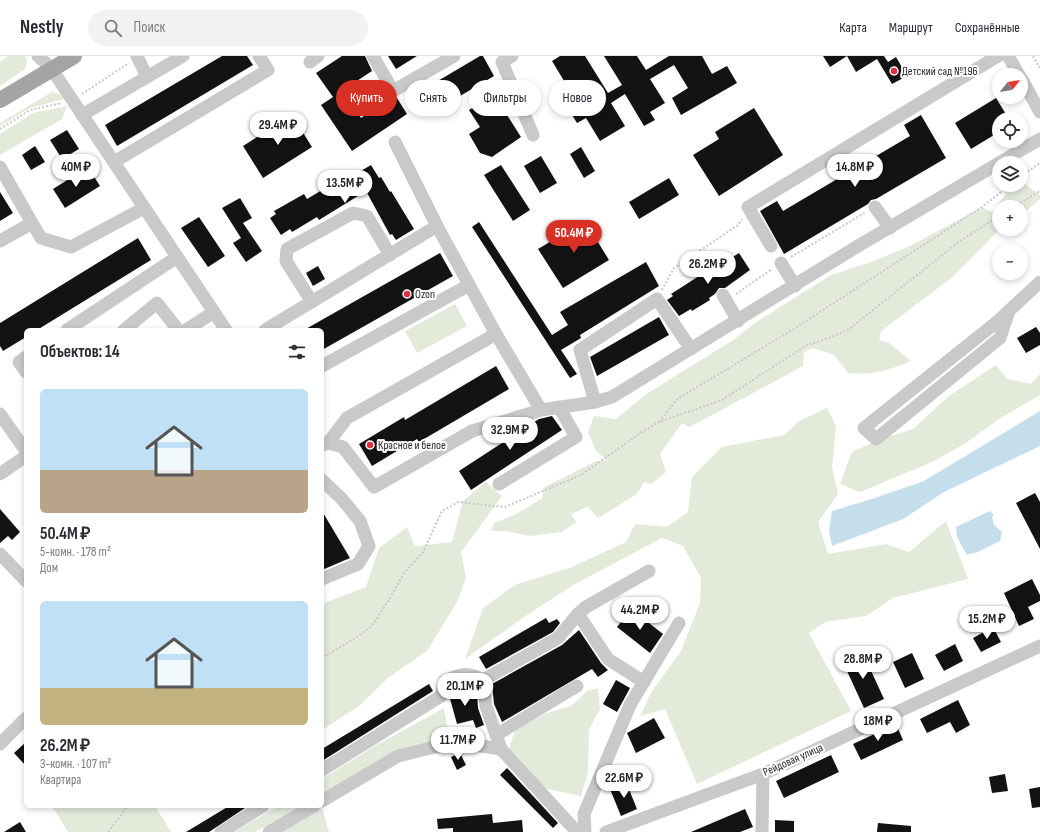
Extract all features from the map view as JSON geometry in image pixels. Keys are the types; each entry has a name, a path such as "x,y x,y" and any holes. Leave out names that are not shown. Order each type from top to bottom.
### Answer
{"main road":[{"path":"0,100 51,68 74,56"}],"street":[{"path":"38,56 51,68 225,328"},
{"path":"82,115 183,56"},
{"path":"114,162 268,70 259,56"},
{"path":"373,56 393,91 454,56"},
{"path":"512,56 502,62 533,135"},
{"path":"771,246 748,207 998,56"},
{"path":"1008,56 1015,68"},
{"path":"137,57 147,77"},
{"path":"1028,91 1040,112"},
{"path":"1011,156 1040,139"},
{"path":"395,142 437,226 469,285 496,334 542,410"},
{"path":"0,167 41,238 71,247 144,208"},
{"path":"325,444 342,447 374,487 472,431 542,410 594,402 612,397 992,167"},
{"path":"876,206 890,228"},
{"path":"312,302 286,261 287,249 353,213 367,216 390,255"},
{"path":"0,241 32,223"},
{"path":"268,328 437,226"},
{"path":"70,328 177,257"},
{"path":"781,263 795,286"},
{"path":"1009,311 1000,338 894,424 876,438 864,428 998,321 1040,282"},
{"path":"324,365 469,285"},
{"path":"725,298 738,321"},
{"path":"594,402 580,350 657,299 691,349"},
{"path":"126,328 157,303 176,328"},
{"path":"189,328 214,312"},
{"path":"325,444 347,418 496,334"},
{"path":"24,358 19,362 24,369"},
{"path":"499,484 576,437 559,407"},
{"path":"0,414 24,448"},
{"path":"0,474 24,457"},
{"path":"324,484 360,521 369,546 358,564 324,578"},
{"path":"0,554 24,579"},
{"path":"483,680 558,638 586,606 649,571"},
{"path":"578,614 608,659 644,682"},
{"path":"585,832 584,814 630,705 679,623"},
{"name":"Рейдовая улица","path":"606,832 764,774 1040,646"},
{"path":"324,769 441,696 445,681 460,674 473,674 483,680"},
{"path":"483,680 486,706 501,749 577,832"},
{"path":"496,735 577,686"},
{"path":"0,744 24,720"},
{"path":"324,800 398,756 455,742 501,749"},
{"path":"762,832 764,774"},
{"path":"221,832 260,808"},
{"path":"269,832 311,808"}],"path":[{"path":"1033,56 1040,68"},
{"path":"0,129 30,110 72,100 137,57"},
{"path":"1028,171 1040,163"},
{"path":"1025,200 1040,191"},
{"path":"659,422 677,399 789,332 976,211 1001,192"},
{"path":"725,298 876,206"},
{"path":"657,299 674,268 738,225 748,207"},
{"path":"324,657 354,639 372,626 404,573 423,552 442,511 458,502 505,508 581,475 639,434 659,422 722,400 807,344 829,338 848,330 960,241 992,220"},
{"path":"108,832 126,808"}],"green space":[{"path":"8,56 25,56 27,61 25,69 0,86 0,62"},
{"path":"52,92 61,95 64,99 30,108 0,126 0,123"},
{"path":"67,106 62,119 0,155 0,134 33,113"},
{"path":"1028,186 1040,195 1040,199 1028,209 1028,200 1001,200 1006,194 1005,192 1028,192"},
{"path":"982,207 992,212 993,236 950,279 881,331 879,340 889,343 911,361 880,372 865,374 848,373 834,355 813,348 804,352 803,366 690,427 682,423 660,454 666,472 651,484 644,482 637,494 598,518 588,507 571,514 576,522 562,532 530,536 506,531 491,531 494,523 516,514 543,498 543,488 594,462 607,460 596,451 588,432 594,416 616,419 645,395 733,340 758,321 831,275 874,261 912,245"},
{"path":"455,304 467,326 417,353 405,331"},
{"path":"996,365 1007,379 1031,384 1040,374 1040,395 999,419 966,443 932,462 860,492 840,484 852,452 881,439 913,429 949,396"},
{"path":"827,408 836,426 832,467 838,494 818,522 828,554 886,544 909,552 946,521 968,579 893,598 866,616 825,622 809,633 851,711 697,784 665,709 640,716 652,691 681,651 700,603 701,578 683,546 662,538 575,584 527,615 465,659 483,608 515,585 572,567 626,542 635,524 667,527 688,512 692,477 722,447 784,435 799,421"},
{"path":"486,482 502,496 461,552 466,578 457,602 427,651 389,677 359,706 324,729 324,606 327,602 366,587 379,548 407,527 415,546 452,542 463,501"},
{"path":"598,688 600,709 589,730 588,772 581,796 547,789 527,772 509,748 516,729 547,713 571,706 587,691"},
{"path":"444,708 447,726 438,739 392,755 324,793 324,778 373,747"},
{"path":"53,808 156,808 171,832 68,832"},
{"path":"275,808 297,808 255,832 234,832"},
{"path":"322,808 329,832 281,832"}],"water":[{"path":"1040,411 1040,446 944,492 903,519 832,546 829,531 832,511 924,481"},
{"path":"990,511 994,515 992,517 994,525 1002,532 1000,541 978,552 967,555 957,537 956,527"}],"building":[{"path":"222,56 247,56 253,65 117,146 105,125"},
{"path":"342,56 365,56 372,71 358,80 336,80 336,116 360,116 361,118 364,116 397,116 397,98 405,111 405,115 352,151 321,105 333,97 316,73"},
{"path":"388,56 417,56 396,69"},
{"path":"480,56 483,56 494,76 487,80 469,80 469,91 461,95 461,80 439,80"},
{"path":"560,56 585,56 600,80 563,80 552,61"},
{"path":"604,56 637,56 646,70 669,56 702,56 712,74 727,66 737,83 681,115 672,98 688,88 674,65 650,79 665,103 650,112 655,120 644,126 625,94 611,103 625,126 600,141 586,118 577,123 573,116 606,116 606,90 608,93 622,85"},
{"path":"823,56 847,56 830,67"},
{"path":"847,56 884,56 888,62 896,57 907,76 892,84 877,59 856,72"},
{"path":"992,100 992,104 1000,104 1005,112 992,112 992,136 971,149 955,123"},
{"path":"754,108 783,155 719,196 693,155 719,139 715,132"},
{"path":"292,115 312,147 263,178 243,146"},
{"path":"921,115 946,158 876,199 871,200 868,204 784,254 760,211 777,201 783,211 910,136 904,125"},
{"path":"473,116 508,116 521,137 492,157 480,153 469,134 480,127"},
{"path":"67,130 79,149 62,159 50,140"},
{"path":"35,146 45,162 31,170 22,155"},
{"path":"581,147 595,171 584,178 570,154"},
{"path":"541,156 557,183 540,193 524,166"},
{"path":"371,165 379,178 381,177 390,192 391,191 414,229 396,240 392,234 390,235 366,191 319,220 317,217 292,232 290,229 281,235 270,218 276,214 274,211 304,194 307,199 342,178 344,181"},
{"path":"501,165 530,210 513,221 484,175"},
{"path":"88,167 100,186 65,208 53,189"},
{"path":"669,178 679,195 639,219 629,202"},
{"path":"0,192 13,213 0,221"},
{"path":"240,198 252,218 243,223 262,251 246,262 233,243 241,238 222,208"},
{"path":"199,217 225,256 208,267 181,228"},
{"path":"585,221 609,260 563,288 538,249"},
{"path":"479,222 552,335 568,325 560,312 646,262 659,286 580,335 581,338 561,350 577,374 570,378 472,227"},
{"path":"138,238 151,260 40,328 24,328 24,338 3,351 0,346 0,323"},
{"path":"440,253 453,276 324,349 324,328 308,328"},
{"path":"739,253 750,270 725,288 719,288 715,294 709,298 710,300 692,311 691,309 679,316 667,300 673,296 671,294 727,258 728,260"},
{"path":"318,266 325,279 313,286 306,273"},
{"path":"659,317 669,335 597,376 590,357"},
{"path":"1036,327 1040,333 1040,345 1026,353 1017,338"},
{"path":"496,366 509,389 419,442 417,439 372,466 359,444 404,417 405,420"},
{"path":"552,416 562,430 471,490 459,471 539,419"},
{"path":"1035,493 1040,502 1040,549 1016,503"},
{"path":"0,509 20,532 12,540 8,536 0,543"},
{"path":"324,514 350,558 324,569"},
{"path":"1032,579 1040,595 1040,601 1028,607 1034,619 1019,626 1004,593"},
{"path":"631,609 663,634 650,653 617,627"},
{"path":"546,618 549,623 557,619 560,623 553,632 486,669 479,657"},
{"path":"993,627 1001,642 981,652 973,638"},
{"path":"579,630 601,663 608,670 598,677 592,669 502,722 494,704 492,684 562,645"},
{"path":"955,644 963,661 944,671 935,655"},
{"path":"862,651 884,699 864,708 842,660"},
{"path":"912,653 924,679 905,688 893,662"},
{"path":"616,680 630,688 617,712 603,704"},
{"path":"429,684 433,691 324,760 324,748"},
{"path":"460,684 464,697 477,694 478,708 484,725 476,728 473,720 457,724 449,695 452,687"},
{"path":"958,700 970,725 956,733 950,722 927,733 920,719"},
{"path":"654,718 665,738 636,753 627,733"},
{"path":"896,724 903,740 861,760 853,744"},
{"path":"24,744 24,764 14,753"},
{"path":"460,753 466,765 457,770 451,757"},
{"path":"831,755 839,772 784,798 776,781"},
{"path":"507,768 558,823 553,828 500,775"},
{"path":"1005,774 1008,791 992,793 989,777"},
{"path":"626,782 637,809 621,816 610,789"},
{"path":"1040,787 1040,807 1032,808 1029,789"},
{"path":"226,808 245,808 209,832 186,832"},
{"path":"745,809 753,827 740,832 691,832"},
{"path":"492,814 493,823 522,820 523,832 453,832 453,828 438,829 437,819"},
{"path":"775,820 794,821 794,832 775,832"},
{"path":"20,822 26,832 4,832"},
{"path":"878,823 911,826 911,832 877,832"}],"place":[{"name":"Детский сад №196","path":"894,71"},
{"name":"Ozon","path":"407,294"},
{"name":"Красное и белое","path":"370,445"}]}
